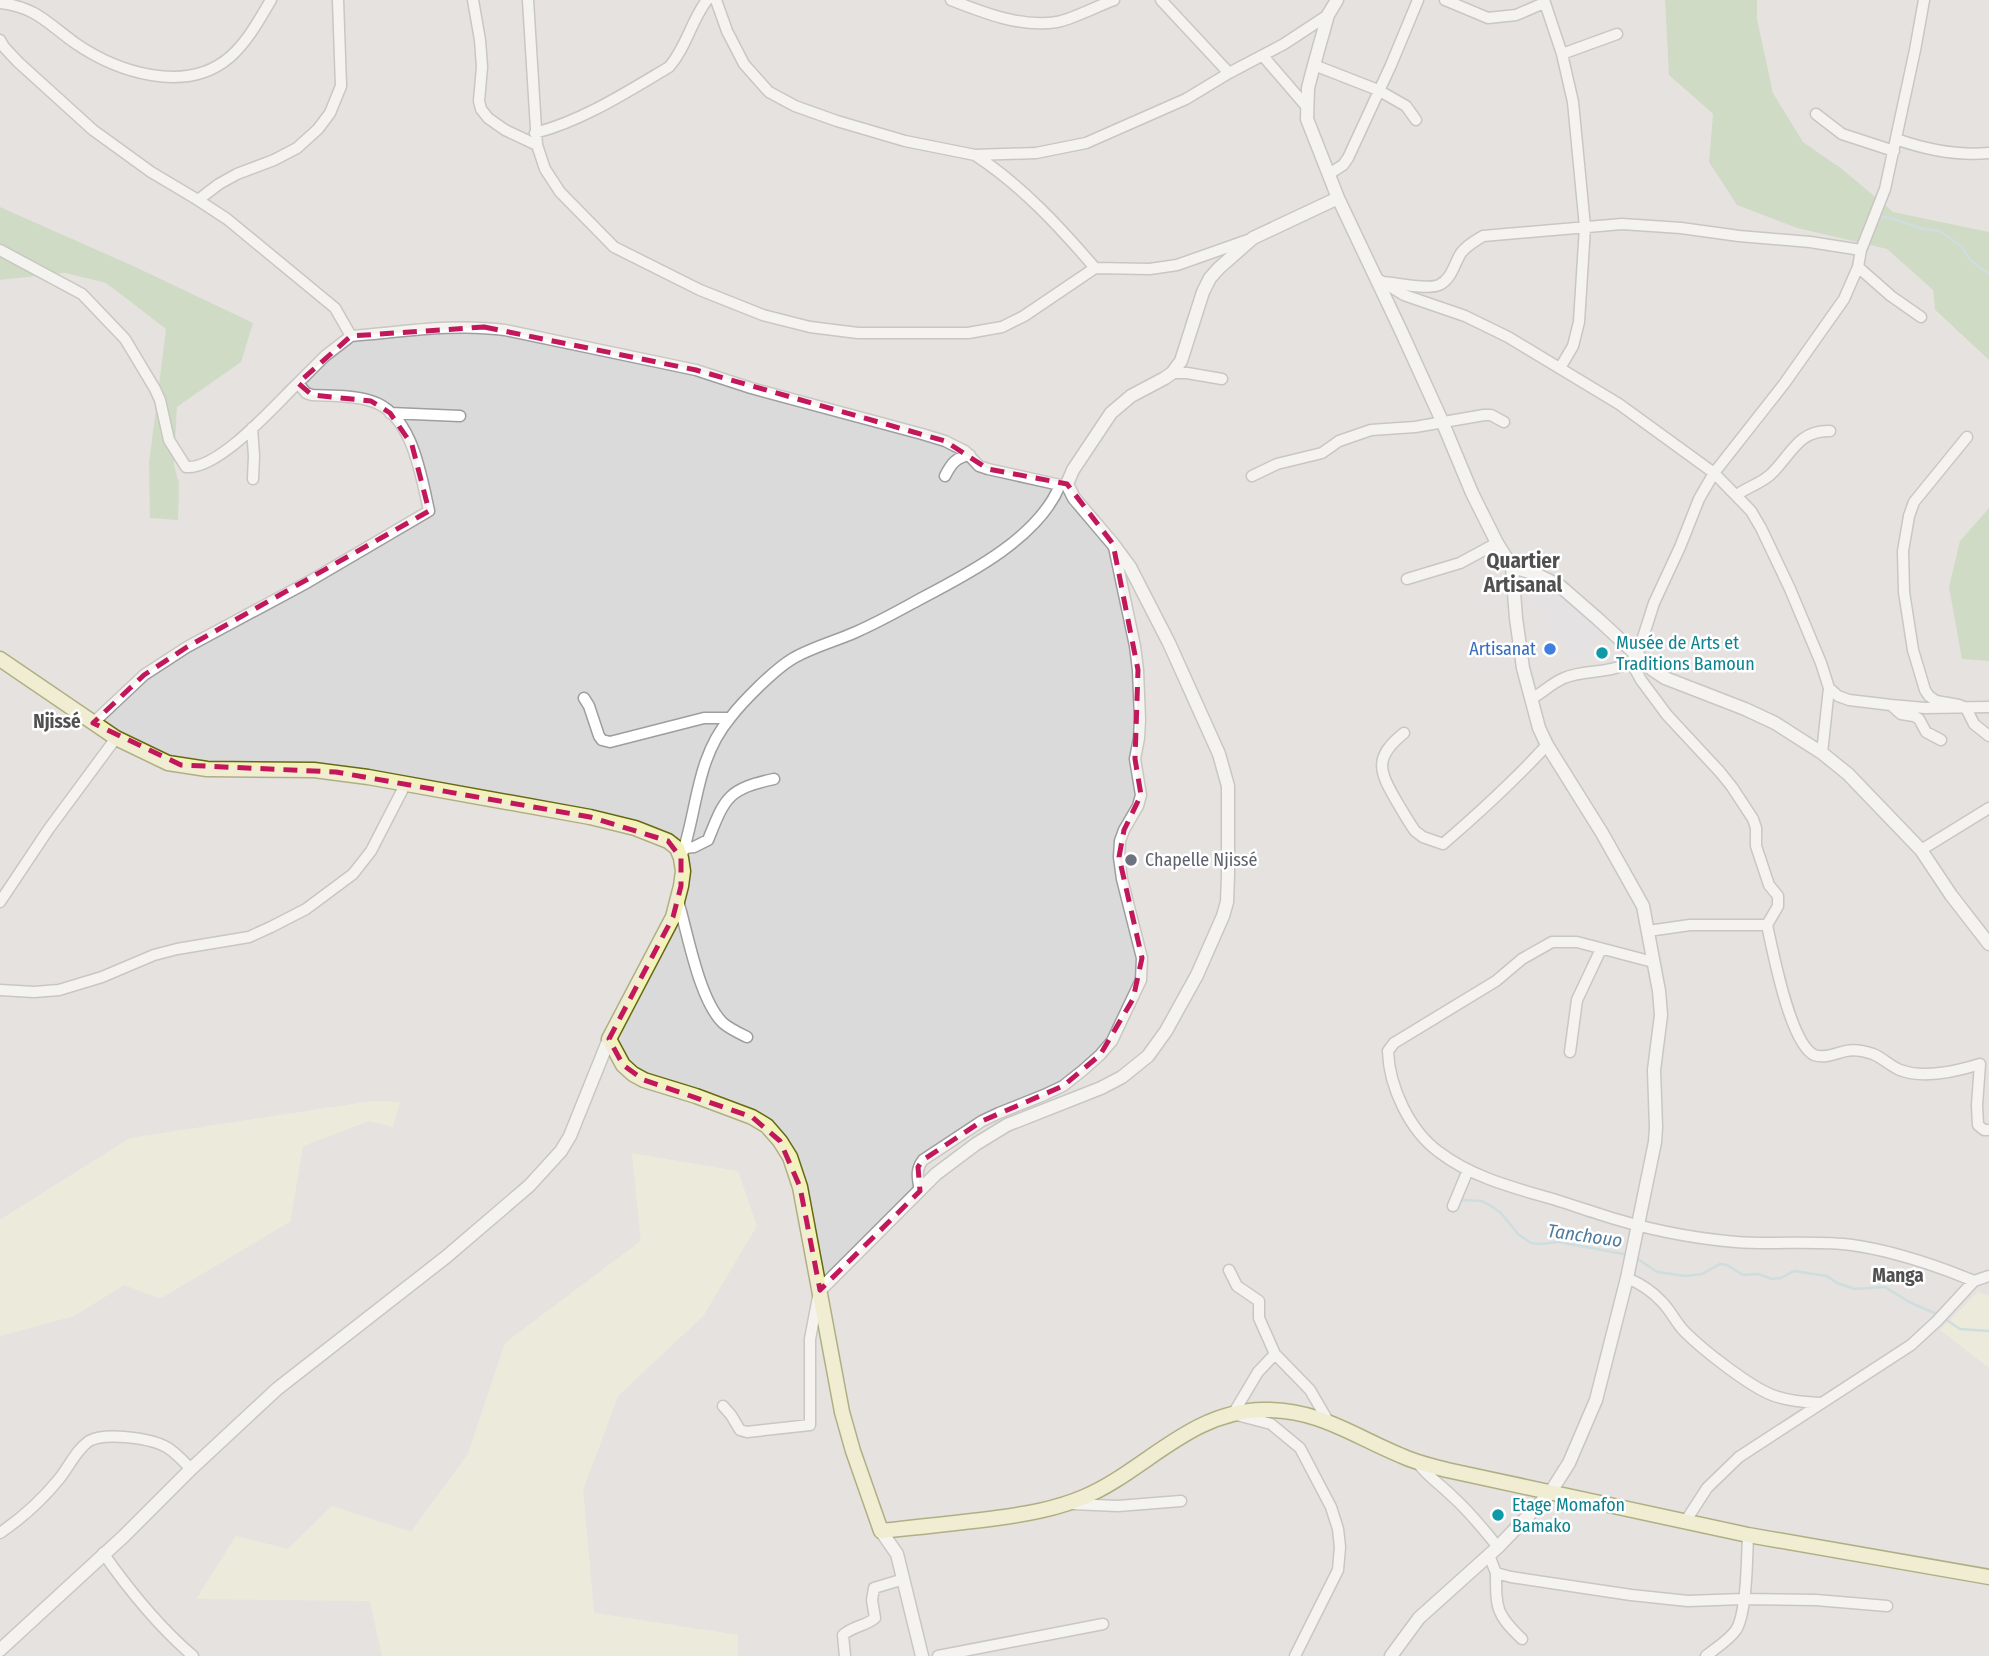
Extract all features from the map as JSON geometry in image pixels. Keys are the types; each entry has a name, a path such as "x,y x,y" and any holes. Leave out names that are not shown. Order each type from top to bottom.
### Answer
{"main road":[{"path":"0,659 116,738 154,757 181,765 231,771 284,769 336,772 406,783 577,814 635,828 668,841 683,853 682,878 673,917 609,1039 623,1065 633,1074 752,1117 766,1126 790,1157 800,1187 842,1412 881,1531 1026,1514 1066,1504 1099,1490 1191,1430 1233,1414 1264,1409 1328,1421 1417,1462 1550,1493 1748,1535 1989,1577"}],"street":[{"path":"0,3 22,7 39,15 75,43 115,64 173,78 194,76 211,70 228,59 249,37 271,0"},
{"path":"198,200 237,174 297,148 318,129 330,113 341,86 338,0"},
{"path":"473,0 482,67 479,101 481,109 488,118 505,130 536,139 588,114 669,67 677,58 698,11 707,0"},
{"path":"528,0 536,139 545,169 560,192 614,247 700,290 763,315 810,327 858,333 968,333 1002,327 1024,316 1095,268 1150,269 1177,265 1253,238 1338,198"},
{"path":"716,0 727,32 744,64 769,92 795,106 837,121 905,141 975,155 1036,153 1086,143 1186,99 1263,56 1328,15"},
{"path":"951,0 985,14 1034,23 1059,22 1114,0"},
{"path":"1161,0 1229,73"},
{"path":"1337,0 1328,15 1314,65 1306,106 1307,119 1338,198 1380,280 1472,493 1497,544 1513,567 1523,668 1546,745 1591,814 1643,906 1661,1015 1654,1070 1656,1127 1651,1164 1627,1278 1594,1408 1569,1463 1550,1493 1494,1551 1419,1618 1391,1656"},
{"path":"1329,174 1348,158 1418,0"},
{"path":"1445,0 1488,18 1516,15 1544,1 1562,54 1573,102 1585,227 1579,321 1573,346 1560,368"},
{"path":"1924,0 1885,189 1844,299 1784,384 1714,473 1699,499 1654,603 1634,659 1641,680 1667,715 1726,780 1753,819 1756,846 1769,885 1778,896 1778,906 1767,925 1787,1006 1805,1048 1816,1056 1864,1051 1882,1058 1904,1072 1960,1070 1980,1064 1978,1125 1989,1130"},
{"path":"1562,54 1617,34"},
{"path":"0,40 18,62 93,130 151,172 227,219 334,308 351,336"},
{"path":"1263,56 1306,106"},
{"path":"1314,65 1378,90 1406,106 1416,120"},
{"path":"1816,114 1842,134 1894,151"},
{"path":"1896,139 1927,149 1989,153"},
{"path":"975,155 1063,230 1095,268"},
{"path":"1380,280 1430,287 1439,285 1447,279 1469,244 1483,236 1622,224 1810,242 1861,250"},
{"path":"683,853 697,787 712,745 729,718 791,659 874,624 975,570 1037,521 1111,413 1122,402 1172,373 1183,356 1210,278 1253,238"},
{"path":"0,250 82,294 125,339 155,389 169,440 186,467 193,468 221,455 325,356 351,336 484,327 696,370 751,388 945,440 970,455 979,466 1063,485 1114,544 1130,567 1169,643 1225,773 1227,902 1214,939 1166,1031 1148,1055 1122,1077 1007,1125 956,1159 936,1174 820,1290 810,1339 810,1425 747,1432 740,1430 723,1406"},
{"path":"1858,267 1891,296 1921,317"},
{"path":"1380,280 1404,295 1478,322 1560,368 1642,419 1714,473 1737,495 1751,511 1774,552 1821,663 1829,688 1822,753"},
{"path":"1172,373 1222,379"},
{"path":"93,723 144,675 187,647 297,588 429,511 412,445 390,412 371,401 312,395 306,393 298,383"},
{"path":"390,412 460,416"},
{"path":"1252,476 1276,464 1322,453 1339,441 1371,430 1484,415 1491,415 1504,422"},
{"path":"252,428 253,479"},
{"path":"1737,495 1762,482 1805,437 1816,430 1830,431"},
{"path":"1967,437 1914,502 1909,516 1903,551 1907,620 1917,669 1929,696 1936,701 1966,708 1974,724 1989,736"},
{"path":"945,476 956,460 970,455"},
{"path":"920,1191 917,1175 923,1160 982,1121 1063,1086 1101,1055 1112,1041 1141,980 1142,958 1119,857 1120,841 1141,795 1135,759 1140,720 1138,670 1114,544"},
{"path":"1407,579 1460,564 1497,544"},
{"path":"1513,567 1536,574 1560,586 1600,620 1634,659 1665,678 1775,723 1822,753 1848,774 1921,850 1989,944"},
{"path":"1531,699 1564,678 1608,671 1634,659"},
{"path":"1829,688 1838,696 1849,700 1891,705 1989,707"},
{"path":"584,698 599,736 610,742 704,719 729,718"},
{"path":"1891,705 1900,714 1919,719 1926,732 1941,740"},
{"path":"1404,733 1386,752 1382,763 1383,776 1415,831 1443,844 1518,776 1546,745"},
{"path":"0,902 48,830 116,738"},
{"path":"683,853 708,840 718,814 726,801 737,791 774,779"},
{"path":"0,990 59,990 102,977 154,955 249,937 271,927 306,909 353,874 370,851 406,783"},
{"path":"1921,850 1989,808"},
{"path":"678,901 701,984 712,1010 724,1024 747,1037"},
{"path":"1648,931 1690,925 1767,925"},
{"path":"1653,962 1577,942 1563,940 1545,945 1522,959 1496,981 1394,1043 1388,1051 1388,1065 1398,1095 1418,1131 1440,1154 1468,1170 1516,1189 1637,1225 1738,1242 1850,1245 1918,1260 1974,1281"},
{"path":"1570,1052 1577,1000 1601,949"},
{"path":"0,1650 277,1389 473,1235 547,1168 570,1136 609,1039"},
{"path":"1453,1206 1468,1170"},
{"path":"1229,1270 1237,1286 1259,1301 1259,1318 1275,1354 1310,1390 1328,1421"},
{"path":"1685,1522 1707,1488 1739,1457 1903,1350 1940,1317 1974,1281 1989,1276"},
{"path":"1627,1278 1662,1301 1674,1320 1693,1340 1743,1379 1768,1394 1793,1401 1819,1403"},
{"path":"1275,1354 1258,1372 1233,1414 1271,1424 1300,1448 1331,1507 1340,1547 1338,1570 1295,1656"},
{"path":"0,1533 24,1516 59,1479 80,1449 96,1438 117,1437 162,1445 169,1448 191,1469"},
{"path":"1417,1462 1426,1475 1474,1518 1494,1551 1498,1608 1503,1619 1522,1639"},
{"path":"1066,1504 1118,1506 1181,1501"},
{"path":"881,1531 897,1554 922,1656"},
{"path":"1706,1656 1736,1630 1741,1618 1748,1535"},
{"path":"103,1553 141,1602 178,1644 193,1656"},
{"path":"1496,1573 1665,1599 1702,1602 1743,1599 1816,1600 1887,1606"},
{"path":"845,1656 844,1635 875,1618 872,1600 874,1588 904,1579"},
{"path":"938,1656 1103,1624"}],"highlighted area":[{"path":"484,327 696,370 945,441 988,469 1067,484 1113,544 1138,670 1135,759 1141,795 1124,830 1119,857 1142,958 1133,999 1100,1055 1063,1086 982,1121 923,1160 918,1167 920,1191 820,1290 800,1187 780,1141 752,1117 644,1080 623,1065 609,1039 673,917 681,886 681,858 668,841 590,817 336,772 181,765 93,723 144,675 187,647 429,511 412,445 390,413 371,401 312,395 298,383 351,336"}],"shaded area":[{"path":"0,0 1665,0 1669,75 1713,114 1709,162 1737,205 1797,228 1887,249 1933,290 1935,311 1989,360 1989,508 1960,541 1962,659 1989,661 1989,1296 1978,1292 1941,1330 1989,1368 1989,1656 738,1656 738,1635 594,1613 583,1490 618,1396 704,1315 632,1154 641,1241 505,1343 468,1454 411,1532 332,1506 288,1549 236,1536 197,1598 370,1601 382,1656 0,1656 0,1336 74,1316 124,1285 290,1222 303,1146 369,1121 399,1102 373,1101 130,1138 0,1220 0,280 65,273 106,283 166,329 149,463 151,518 177,519 179,483 174,465 177,407 241,362 131,265 0,207"},
{"path":"1757,0 1989,0 1989,232 1892,212 1842,169 1803,142 1773,93 1757,19"},
{"path":"1550,583 1604,628 1579,665 1526,598"}],"green space":[{"path":"1665,0 1757,0 1757,19 1773,93 1803,142 1842,169 1893,212 1989,232 1989,360 1935,310 1933,290 1887,249 1797,228 1737,205 1709,162 1713,114 1669,75"},
{"path":"0,207 253,323 241,362 177,407 174,465 179,483 178,520 150,518 149,463 166,329 106,283 65,273 0,280"},
{"path":"1989,508 1989,661 1962,659 1949,587 1960,541"},
{"path":"373,1101 400,1102 393,1127 369,1121 303,1146 290,1222 160,1299 124,1285 74,1316 0,1336 0,1220 130,1138"},
{"path":"632,1153 738,1171 757,1226 704,1315 618,1396 583,1490 594,1613 738,1635 738,1656 382,1656 370,1601 197,1599 236,1536 288,1549 332,1506 411,1532 468,1454 505,1343 641,1241"},
{"path":"1978,1292 1989,1296 1989,1368 1940,1330"}],"waterway":[{"path":"1880,217 1940,231 1962,247 1970,260 1989,274"},
{"name":"Tanchouo","path":"1462,1200 1488,1204 1531,1243 1558,1242 1629,1255"},
{"name":"Tanchouo","path":"1635,1257 1657,1272 1685,1276 1702,1274 1720,1264 1727,1265 1743,1275 1758,1274 1772,1279 1781,1278 1794,1271 1827,1276 1837,1283 1855,1289 1885,1287 1911,1303 1937,1314"},
{"name":"Tanchouo","path":"1945,1319 1960,1329 1989,1331"}],"place":[{"name":"Artisanat","path":"1550,649"},
{"name":"Musée de Arts et Traditions Bamoun","path":"1602,653"},
{"name":"Chapelle Njissé","path":"1131,860"},
{"name":"Etage Momafon Bamako","path":"1498,1515"}],"district":[{"name":"Quartier Artisanal","path":"1523,573"},
{"name":"Njissé","path":"57,721"},
{"name":"Manga","path":"1898,1275"}]}
